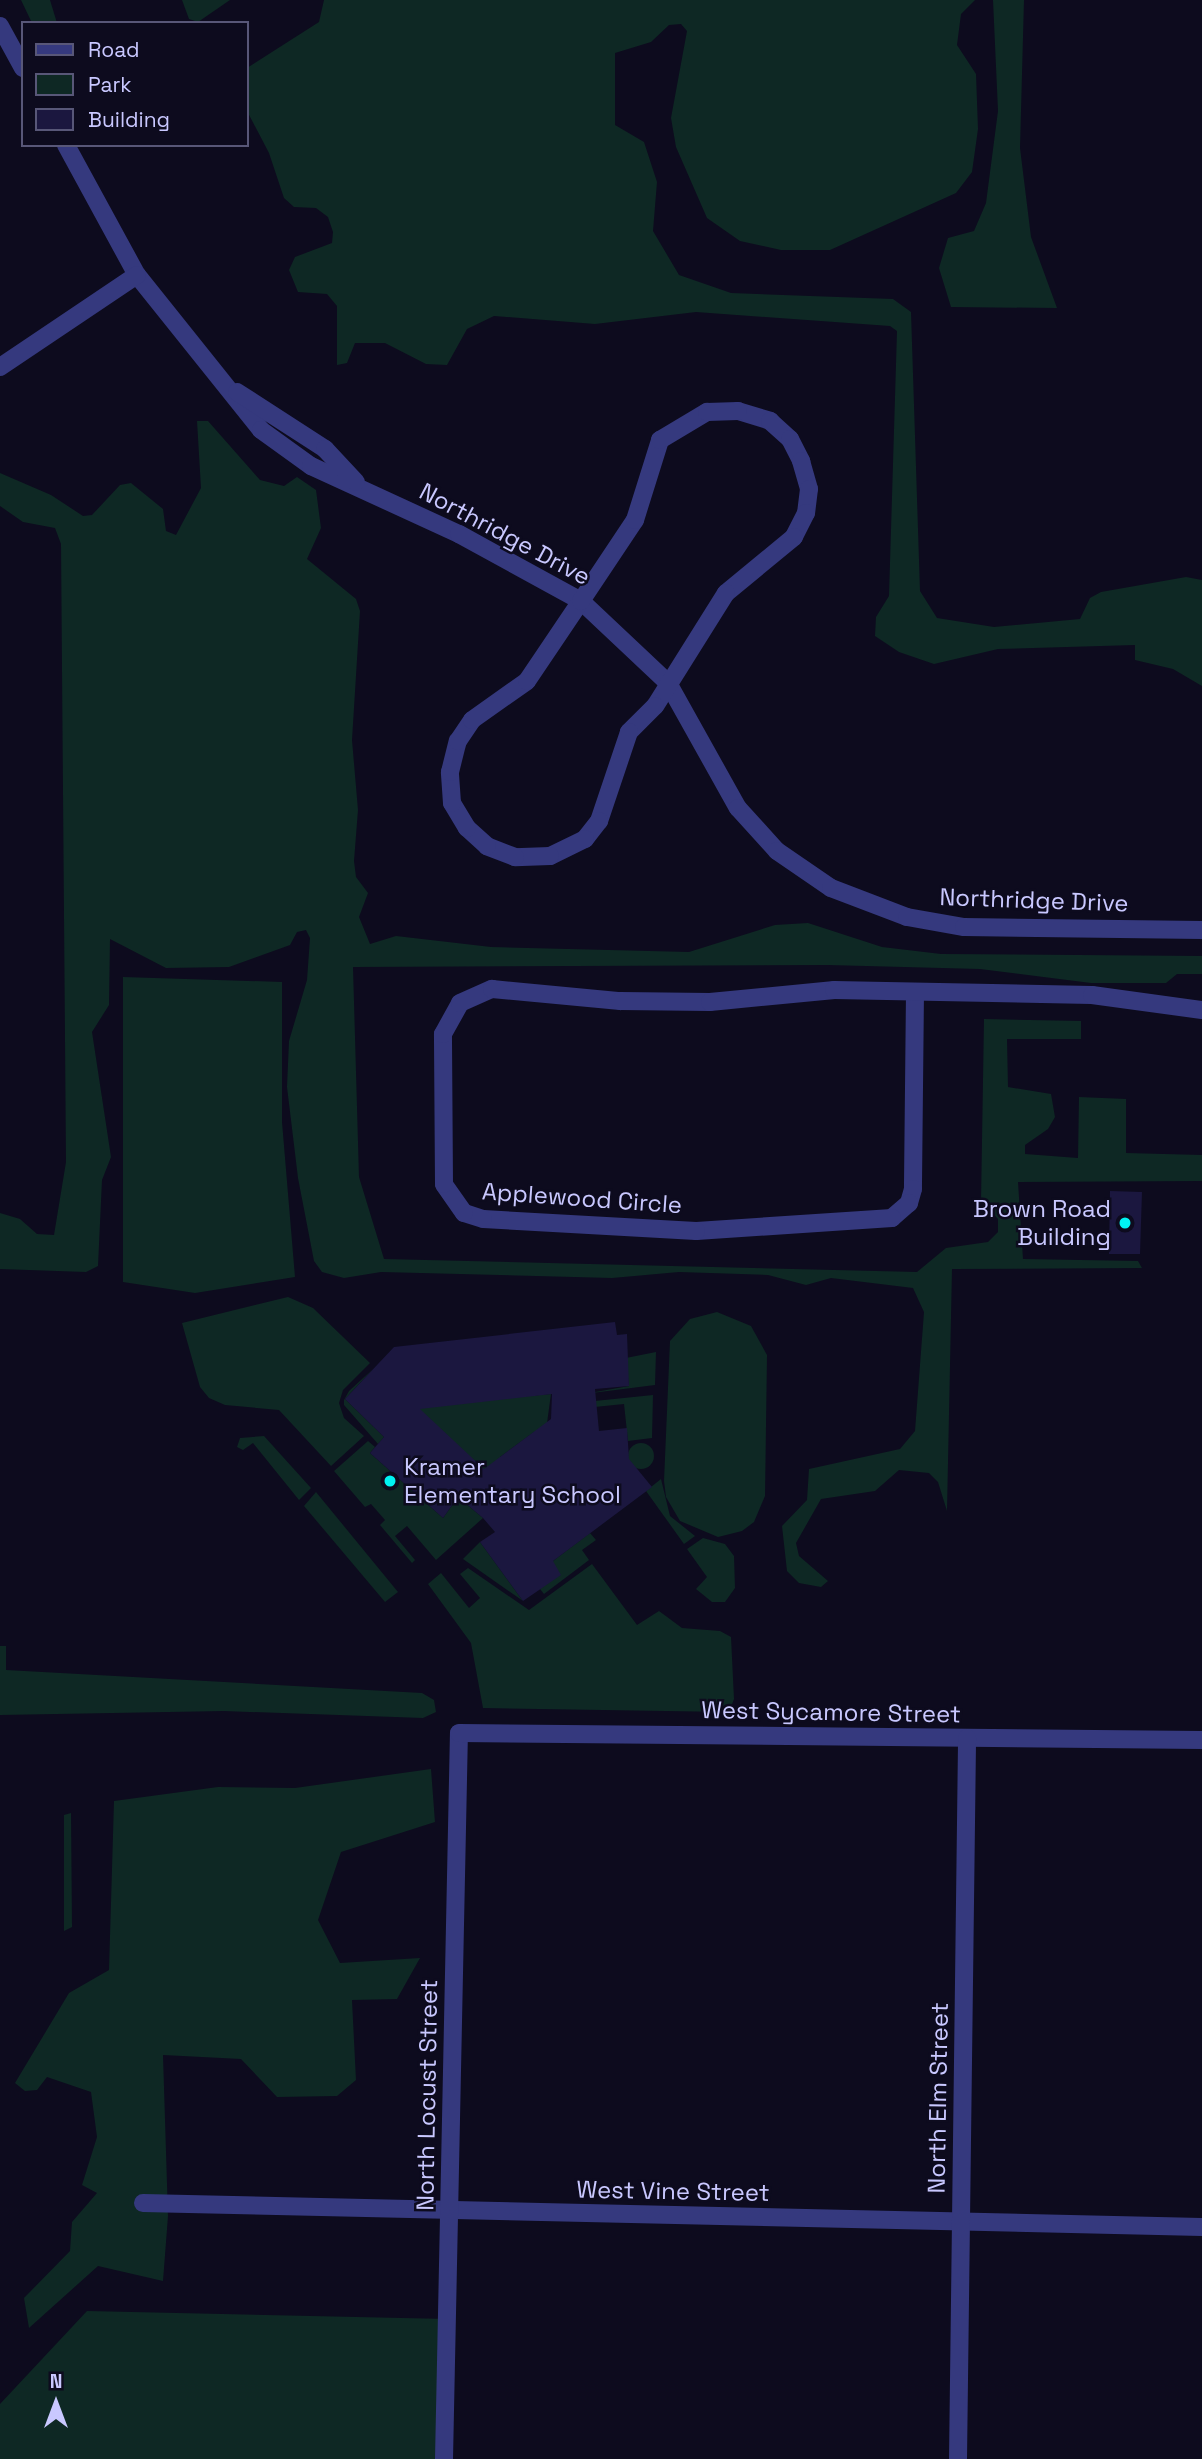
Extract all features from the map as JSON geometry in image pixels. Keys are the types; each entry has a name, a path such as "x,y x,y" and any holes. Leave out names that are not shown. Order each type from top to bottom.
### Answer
{"street":[{"path":"0,26 5,50 21,66"},
{"name":"Northridge Drive","path":"67,147 136,275 231,388 261,430 310,466 361,488 581,601 668,683 738,808 777,851 831,888 907,917 964,927 1202,930"},
{"path":"0,367 136,275"},
{"path":"737,411 770,421 790,439 809,489 806,513 776,555 726,593 668,683 629,733 599,821 584,839 550,856 515,857 487,846 467,828 452,803 450,772 458,741 472,720 527,681 581,601 635,520 660,440 682,423 707,412 737,411"},
{"name":"Applewood Circle","path":"915,992 913,1189 909,1203 892,1218 696,1231 483,1219 464,1213 444,1184 443,1034 447,1019 474,994 522,988 620,1001 710,1002 834,990 1092,995 1202,1010"},
{"name":"West Sycamore Street","path":"459,1733 1202,1740"},
{"name":"North Locust Street","path":"444,2459 459,1733"},
{"name":"North Elm Street","path":"958,2459 967,1738"},
{"name":"West Vine Street","path":"143,2203 1202,2227"}],"green space":[{"path":"21,0 50,0 56,21 31,21"},
{"path":"182,0 230,0 199,21 189,19"},
{"path":"324,0 975,0 961,14 957,45 976,74 978,129 972,172 956,193 830,250 781,250 740,241 707,218 676,147 671,118 687,31 681,24 669,25 651,42 615,53 615,125 644,142 657,182 653,231 679,275 731,293 893,299 911,312 920,591 937,618 994,627 1080,619 1090,598 1101,592 1186,577 1202,580 1202,686 1173,669 1135,660 1135,645 998,649 934,664 899,652 875,636 876,617 889,596 897,331 890,326 696,312 595,324 494,316 467,329 447,365 426,364 385,343 355,343 347,363 337,365 337,306 327,294 298,292 289,270 295,257 332,243 333,232 328,217 316,208 294,207 284,198 269,153 248,113 248,67 319,22"},
{"path":"993,0 1024,0 1020,148 1031,237 1057,308 951,307 939,268 948,238 974,231 986,203 998,111"},
{"path":"197,421 208,421 260,480 284,486 297,477 316,490 321,528 307,559 356,599 360,611 352,740 358,810 354,861 356,877 368,893 359,917 370,944 396,936 491,947 689,952 775,925 808,923 882,947 941,954 1202,956 1202,974 1177,974 1166,983 1091,983 980,969 828,965 353,967 359,1177 384,1259 917,1272 946,1248 988,1242 998,1232 998,1219 981,1201 984,1019 1081,1021 1081,1039 1007,1039 1008,1087 1051,1094 1055,1117 1048,1129 1025,1145 1025,1154 1078,1158 1079,1097 1126,1099 1126,1153 1202,1155 1202,1181 1018,1182 1023,1259 1138,1261 1142,1268 952,1269 947,1511 938,1482 929,1473 899,1470 875,1491 821,1499 796,1543 799,1556 828,1581 821,1587 799,1583 787,1571 782,1526 807,1500 809,1469 900,1449 915,1431 924,1312 913,1288 831,1278 806,1285 768,1275 679,1272 612,1278 381,1272 344,1278 322,1272 314,1261 298,1178 287,1087 289,1041 307,980 310,938 306,930 297,932 290,945 229,967 166,968 110,939 109,1005 92,1032 111,1157 102,1180 98,1266 86,1272 0,1269 0,1213 20,1219 37,1234 54,1235 66,1162 61,544 55,528 23,522 0,506 0,473 51,495 83,516 92,515 120,485 131,483 163,509 166,531 176,535 201,488"},
{"path":"123,977 282,982 282,1122 295,1277 195,1293 123,1282"},
{"path":"288,1297 313,1308 370,1363 343,1390 339,1403 344,1418 364,1436 331,1466 279,1410 225,1405 209,1398 200,1387 182,1323"},
{"path":"717,1312 751,1326 767,1355 765,1496 754,1522 742,1531 718,1537 680,1521 666,1497 664,1481 670,1341 690,1319"},
{"path":"656,1352 655,1385 584,1394 629,1386 626,1358"},
{"path":"373,1369 345,1399 384,1437 378,1444 344,1405 344,1400 349,1391"},
{"path":"551,1394 544,1445 534,1432 500,1457 508,1492 415,1416 422,1405"},
{"path":"653,1395 652,1438 628,1441 624,1404 575,1409 585,1402"},
{"path":"264,1436 311,1488 299,1500 253,1443 243,1450 237,1447 240,1438"},
{"path":"368,1441 375,1447 370,1453 443,1518 458,1497 483,1518 436,1560 407,1526 395,1536 415,1560 412,1563 380,1525 385,1520 371,1504 365,1507 334,1471"},
{"path":"641,1443 650,1447 654,1456 650,1465 641,1469 632,1465 628,1456 632,1447"},
{"path":"661,1479 670,1516 695,1536 684,1544 646,1491"},
{"path":"316,1492 398,1592 385,1602 304,1506"},
{"path":"590,1533 596,1540 582,1550 589,1560 544,1594 540,1589 553,1561"},
{"path":"703,1538 725,1544 734,1556 735,1588 725,1602 712,1602 696,1589 707,1577 687,1549"},
{"path":"480,1542 523,1601 463,1559"},
{"path":"592,1564 637,1625 659,1611 682,1628 720,1631 731,1637 734,1699 729,1712 483,1708 471,1643 428,1584 441,1573 469,1608 480,1598 460,1574 468,1568 529,1610"},
{"path":"0,1646 6,1646 6,1670 422,1693 434,1700 436,1712 423,1718 224,1711 0,1715"},
{"path":"431,1769 435,1822 341,1852 318,1920 340,1963 420,1958 397,1999 352,2000 356,2080 337,2096 277,2097 241,2059 163,2055 168,2216 163,2281 98,2266 29,2328 24,2298 70,2251 72,2222 97,2193 82,2185 97,2137 91,2092 47,2077 37,2090 25,2091 15,2083 69,1993 109,1970 114,1801 218,1787 295,1788"},
{"path":"71,1813 72,1927 64,1931 64,1815"},
{"path":"87,2311 448,2319 444,2459 0,2459 0,2404"}],"building":[{"name":"Brown Road Building","path":"1110,1191 1142,1192 1140,1254 1109,1254"},
{"name":"Kramer Elementary School","path":"615,1322 617,1335 627,1334 629,1386 595,1389 599,1431 627,1428 629,1459 652,1487 553,1561 561,1575 523,1601 480,1542 495,1532 483,1518 458,1497 443,1518 370,1453 384,1437 345,1399 394,1347","holes":["552,1394 551,1419 484,1469 420,1409"]}],"place":[{"name":"Brown Road Building","path":"1125,1223"},
{"name":"Kramer Elementary School","path":"390,1481"}]}
